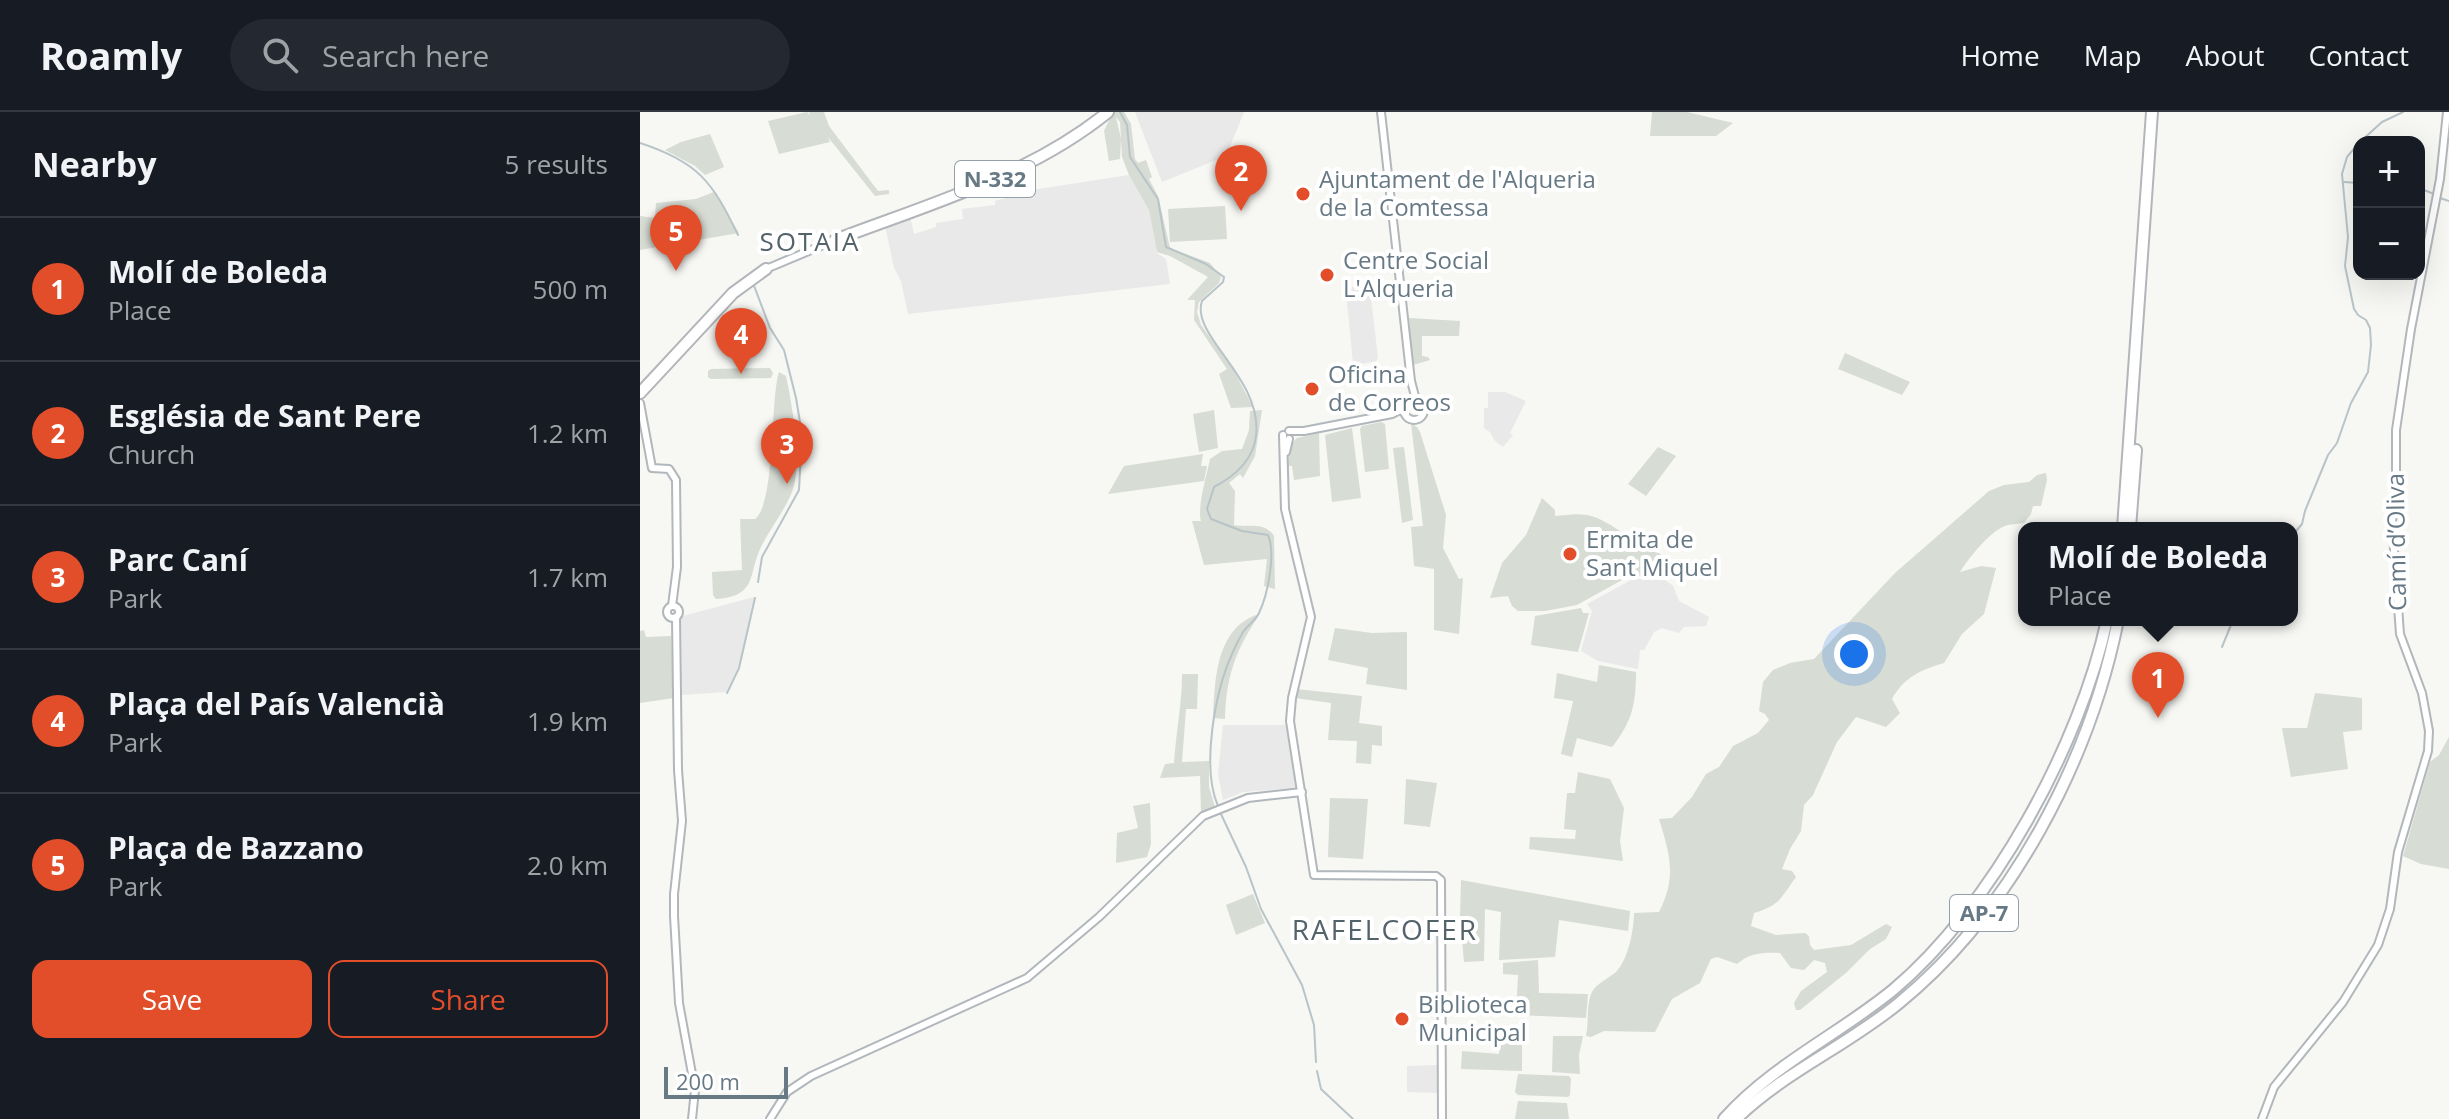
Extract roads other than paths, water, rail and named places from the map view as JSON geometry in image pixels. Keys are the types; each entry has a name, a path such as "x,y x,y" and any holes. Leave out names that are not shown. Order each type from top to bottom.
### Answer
{"highway":[{"name":"N-332","path":"835,240 1025,166 1066,143 1108,112"},
{"path":"2123,522 2155,112"},
{"path":"2130,522 2155,112"},
{"path":"640,393 733,293 766,269"},
{"name":"AP-7","path":"1724,1119 1773,1074 1893,990 1923,962 1968,908 2002,859 2053,768 2083,698 2105,626"},
{"name":"AP-7","path":"1736,1119 1789,1076 1866,1028 1902,1001 1943,962 1980,919 2018,864 2063,784 2100,694 2117,626"}],"street":[{"path":"1381,112 1411,381 1408,406 1392,414 1288,436 1284,471 1285,509 1311,617 1292,698 1290,721 1314,875 1436,876 1440,879 1444,1035 1442,1119"},
{"name":"Camí d’Oliva","path":"2262,1119 2274,1087 2343,1002 2378,945 2390,909 2396,859 2428,751 2429,731 2422,693 2400,634 2392,528 2396,430 2411,329 2440,179 2447,112"},
{"path":"766,269 835,240"},
{"path":"640,403 652,468 669,469 676,480 677,567 672,606 679,611 676,617 682,821 674,902 679,998 695,1090 692,1119"},
{"path":"770,1119 787,1092 811,1076 1027,978 1099,917 1196,821 1217,809 1248,798 1302,792"}],"waterway":[{"path":"1120,112 1127,125 1130,157 1158,199 1166,247 1206,264 1224,277 1223,282 1202,301 1201,314 1206,329 1249,395 1255,415 1256,436 1251,453 1236,473 1214,487 1207,509 1211,519 1242,531 1268,535 1271,553 1270,574 1262,605 1233,651 1220,688 1210,751 1213,790 1218,806"},
{"path":"2367,136 2382,122 2403,112"},
{"path":"640,143 676,158 701,176 720,201 738,235"},
{"path":"2298,529 2328,455 2337,443 2351,403 2368,372 2370,328 2354,309 2345,266 2348,237 2342,174 2347,157 2353,150"},
{"path":"2344,182 2353,183"},
{"path":"2425,190 2434,194"},
{"path":"2440,198 2449,201"},
{"path":"753,283 770,328 784,350 802,434 799,490 762,557 758,582"},
{"path":"727,693 739,668 755,598"},
{"path":"2222,647 2231,626"},
{"path":"1220,812 1246,867 1261,909 1302,985 1314,1025 1316,1062"},
{"path":"1317,1071 1321,1089 1353,1119"}],"place":[{"name":"Ajuntament de l'Alqueria de la Comtessa","path":"1303,194"},
{"name":"Església de Sant Pere","path":"1241,211"},
{"name":"Plaça de Bazzano","path":"676,271"},
{"name":"Centre Social L'Alqueria","path":"1327,275"},
{"name":"Plaça del País Valencià","path":"741,374"},
{"name":"Oficina de Correos","path":"1312,389"},
{"name":"Parc Caní","path":"787,484"},
{"name":"Ermita de Sant Miquel","path":"1570,554"},
{"name":"Molí de Boleda","path":"2158,718"},
{"name":"Biblioteca Municipal","path":"1402,1019"}],"district":[{"name":"SOTAIA","path":"810,242"},
{"name":"RAFELCOFER","path":"1385,930"}]}
